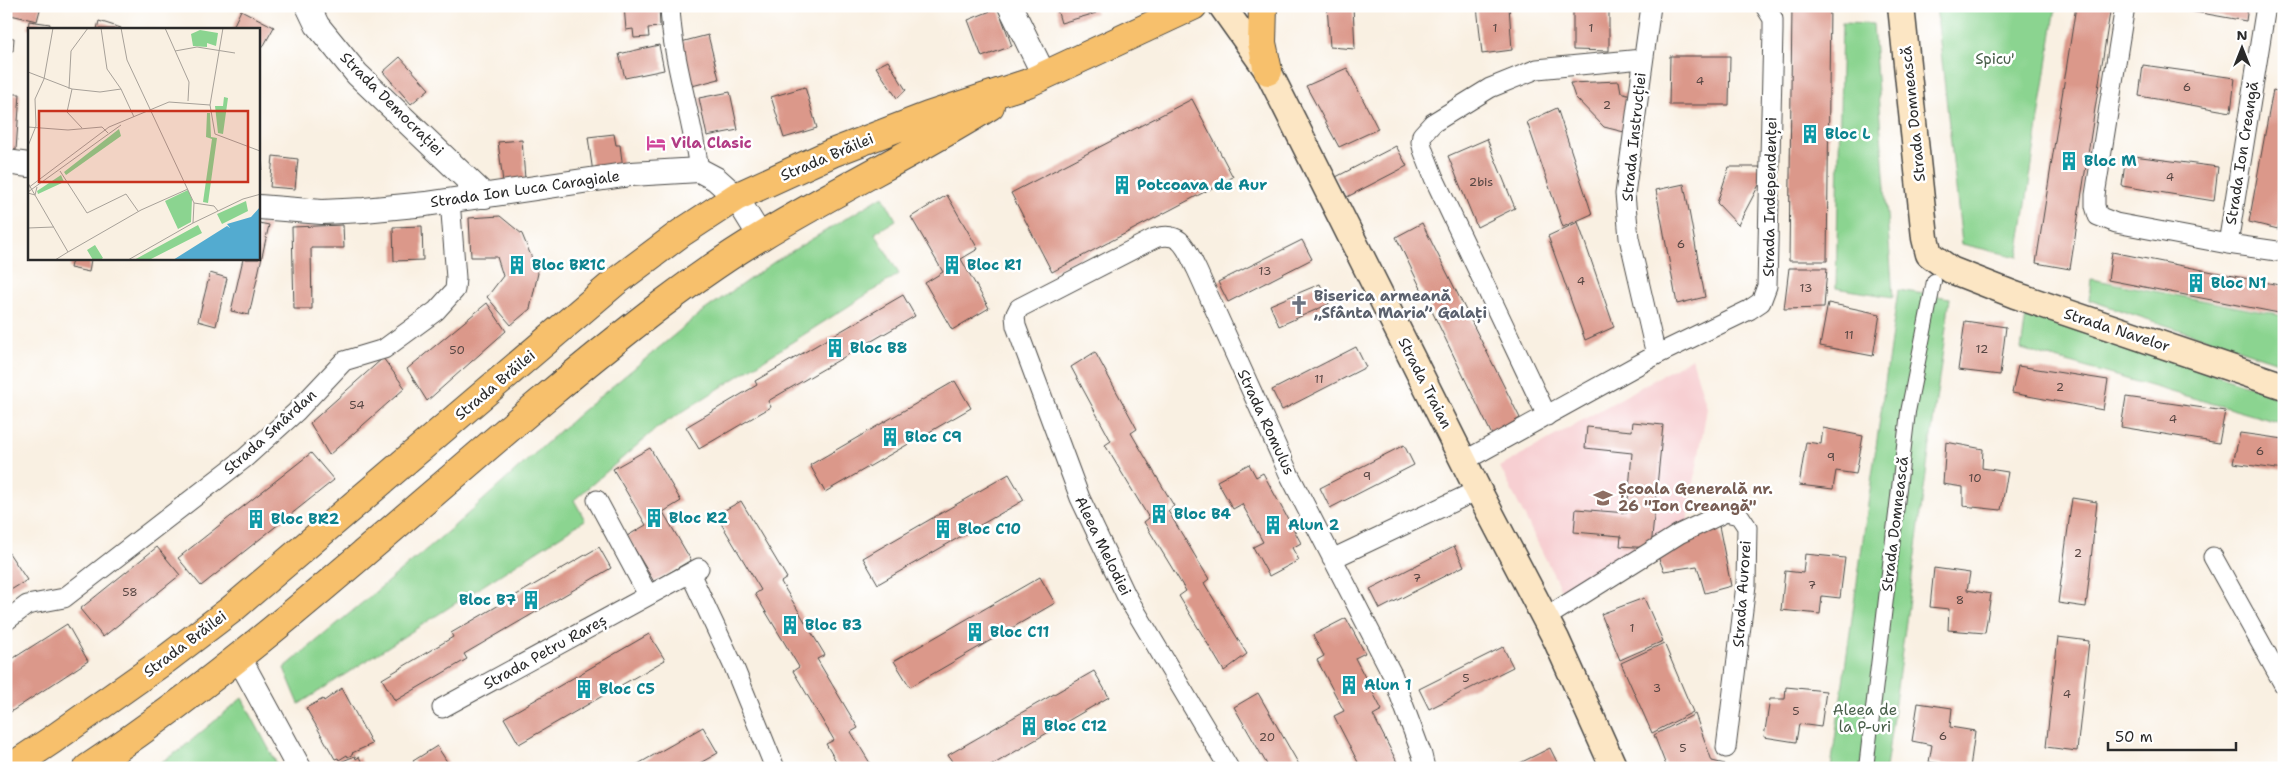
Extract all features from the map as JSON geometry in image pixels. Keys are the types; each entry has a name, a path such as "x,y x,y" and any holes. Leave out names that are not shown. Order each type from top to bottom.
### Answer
{"main road":[{"name":"Strada Brăilei","path":"10,768 157,666 232,609 614,284 681,232 736,197 832,153 928,116 1036,79 1193,6"},
{"name":"Strada Traian","path":"1222,6 1268,71 1478,490 1545,618 1614,768"},
{"path":"1263,6 1262,43 1268,71"},
{"name":"Strada Domnească","path":"1901,6 1925,238 1929,254 1942,276"},
{"name":"Strada Brăilei","path":"88,768 123,744 238,656 555,391 662,305 760,236 945,135 1036,79"},
{"name":"Strada Navelor","path":"1942,276 2058,310 2284,386"}],"street":[{"name":"Strada Democrației","path":"308,6 317,25 357,74 485,196"},
{"path":"670,6 675,48 694,135 699,170 716,179 736,197 760,236"},
{"path":"1010,6 1036,79"},
{"name":"Strada Instrucției","path":"1651,6 1642,59 1638,107 1625,194 1626,222 1656,355"},
{"name":"Strada Independenței","path":"1464,461 1656,355 1749,310 1761,302 1767,286 1773,30 1773,19 1765,6"},
{"path":"2124,6 2094,195 2094,206 2098,216 2116,223 2228,244"},
{"name":"Strada Ion Creangă","path":"2266,6 2228,244 2284,252"},
{"path":"1547,416 1434,178 1421,142 1422,135 1432,123 1490,88 1537,69 1642,59"},
{"path":"6,162 28,165"},
{"name":"Strada Ion Luca Caragiale","path":"260,207 322,212 395,207 485,196 631,174 699,170"},
{"name":"Strada Smârdan","path":"6,620 27,605 64,598 245,458 296,412 344,361 384,349 449,300 455,290 456,278 450,200"},
{"name":"Strada Romulus","path":"1019,308 1155,238 1165,235 1174,236 1180,240 1197,270 1289,474 1392,674 1422,754 1425,768"},
{"name":"Strada Domnească","path":"1866,768 1908,412 1942,276"},
{"name":"Aleea Melodiei","path":"1019,308 1015,316 1016,326 1080,498 1126,595 1229,768"},
{"path":"1332,559 1478,490"},
{"path":"597,500 648,595"},
{"name":"Strada Aurorei","path":"1545,618 1679,534 1726,512 1739,515 1746,526 1746,585 1726,748"},
{"path":"2213,557 2284,685"},
{"name":"Strada Petru Rareș","path":"442,708 695,570 775,768"},
{"path":"238,656 299,768"}],"shaded area":[{"name":"Școala Generală nr. 26 \"Ion Creangă\"","path":"1692,358 1707,408 1686,530 1563,594 1500,467"}],"green space":[{"name":"Spicu'","path":"1936,6 2056,6 2018,257 1962,244"},
{"path":"1842,23 1873,24 1893,297 1836,288"},
{"path":"883,196 896,220 875,233 899,274 657,428 574,500 585,520 299,704 284,668 452,528 580,413 702,312 774,262"},
{"path":"2091,279 2284,316 2284,364 2089,300"},
{"name":"Aleea de la P-uri","path":"1898,290 1950,298 1886,768 1831,768"},
{"path":"2027,309 2284,398 2284,424 2021,349"},
{"path":"242,698 279,768 152,768 180,750"}],"building":[{"path":"6,6 41,6 37,21 6,14"},
{"path":"624,6 659,6 660,27 648,28 649,37 634,38 633,29 626,30"},
{"path":"1056,6 1094,6 1096,13 1061,23"},
{"path":"1327,6 1353,6 1355,49 1330,47"},
{"path":"1477,6 1509,6 1512,50 1482,54"},
{"path":"1573,6 1609,6 1609,51 1573,50"},
{"name":"Bloc L","path":"1792,6 1830,6 1827,261 1789,261"},
{"name":"Bloc M","path":"2076,6 2111,6 2070,269 2036,263"},
{"path":"2162,6 2248,6 2246,21"},
{"path":"998,8 1012,46 982,57 968,20"},
{"path":"241,10 274,27 263,47 260,46 260,28 232,28"},
{"path":"29,21 50,24 49,28 28,28"},
{"path":"99,21 121,28 97,28"},
{"path":"708,35 719,79 692,86 681,42"},
{"path":"6,37 14,38 13,51 6,50"},
{"path":"659,45 664,70 625,78 619,54"},
{"path":"1670,56 1730,56 1729,105 1669,105"},
{"path":"400,57 429,89 411,104 383,72"},
{"path":"888,61 906,90 897,98 876,67"},
{"path":"2143,65 2235,78 2231,112 2139,96"},
{"path":"1347,68 1378,129 1339,147 1306,86"},
{"path":"1619,81 1621,92 1634,96 1624,132 1604,127 1575,97 1570,83"},
{"path":"805,87 817,128 784,138 771,97"},
{"path":"2273,90 2284,93 2284,196 2278,229 2249,222"},
{"path":"730,92 738,130 707,136 699,98"},
{"path":"6,94 20,94 16,150 6,149"},
{"name":"Potcoava de Aur","path":"1192,99 1233,177 1052,272 1011,193"},
{"path":"1557,108 1592,214 1563,227 1527,122"},
{"path":"614,134 616,145 620,145 623,169 593,173 588,137"},
{"path":"1487,139 1515,208 1477,227 1448,156"},
{"path":"522,140 525,179 503,182 498,142"},
{"path":"1396,146 1407,166 1347,197 1336,177"},
{"path":"2126,155 2218,167 2214,201 2122,186"},
{"path":"273,156 298,159 295,189 270,187"},
{"path":"1729,167 1760,167 1761,181 1738,225 1717,203"},
{"path":"1684,184 1705,297 1677,304 1656,190"},
{"name":"Bloc R1","path":"947,195 978,249 961,259 989,308 952,330 925,283 943,272 911,217"},
{"name":"Bloc BR1C","path":"500,216 522,234 538,273 530,309 511,325 487,297 503,276 497,257 471,257 469,218"},
{"path":"1578,222 1614,327 1585,340 1548,236"},
{"path":"260,223 269,225 249,315 231,311 243,260 260,260"},
{"path":"1422,223 1520,418 1492,435 1396,237"},
{"path":"343,225 344,248 311,248 312,309 294,309 292,227"},
{"path":"422,226 423,260 394,261 393,227"},
{"path":"1302,240 1312,259 1228,302 1218,282"},
{"name":"Bloc N1","path":"2112,252 2284,286 2284,314 2108,280"},
{"path":"72,260 91,260 89,272 70,268"},
{"path":"1789,268 1827,268 1824,308 1784,309"},
{"path":"210,273 227,278 216,326 198,321"},
{"name":"Biserica armeană „Sfânta Maria” Galați","path":"1320,284 1329,304 1279,326 1270,305"},
{"name":"Bloc B8","path":"903,295 915,316 768,401 771,407 699,449 686,427 757,385 755,381"},
{"path":"487,303 506,331 427,401 407,369"},
{"path":"1828,303 1880,314 1873,356 1820,346"},
{"path":"1965,321 2006,327 2000,375 1958,370"},
{"path":"1356,347 1366,367 1282,410 1272,390"},
{"name":"Bloc B4","path":"1095,352 1137,429 1131,433 1174,506 1168,511 1209,579 1204,583 1247,654 1224,671 1179,596 1186,591 1144,522 1149,518 1105,445 1111,441 1071,367"},
{"path":"383,358 405,388 329,455 310,423"},
{"path":"2018,366 2108,380 2103,410 2012,393"},
{"name":"Bloc C9","path":"955,381 971,408 825,492 810,465"},
{"path":"2126,397 2225,411 2219,443 2121,427"},
{"path":"1633,422 1663,425 1651,548 1620,546 1621,536 1574,532 1576,509 1627,513 1632,453 1585,448 1587,427 1632,431"},
{"path":"1823,428 1863,436 1856,474 1836,471 1833,489 1799,485 1806,442 1821,444"},
{"path":"2240,433 2284,439 2284,470 2233,463"},
{"path":"1946,442 1983,449 1982,468 2008,472 2001,510 1963,506 1963,487 1943,484"},
{"path":"1404,445 1414,465 1330,508 1320,488"},
{"name":"Bloc R2","path":"650,448 681,501 663,512 691,560 654,582 627,536 646,525 613,469"},
{"name":"Bloc BR2","path":"311,453 334,480 201,586 178,558"},
{"name":"Alun 2","path":"1249,464 1256,477 1263,473 1301,543 1292,548 1299,560 1269,576 1253,547 1263,542 1242,504 1233,509 1217,481"},
{"name":"Bloc C10","path":"1009,474 1024,500 878,584 863,558"},
{"path":"2072,498 2097,502 2086,607 2058,603"},
{"name":"Bloc B3","path":"741,501 787,578 781,582 825,655 817,659 858,728 851,732 873,768 840,768 826,744 834,740 793,671 799,667 755,594 761,590 716,515"},
{"path":"1718,521 1731,586 1705,593 1697,566 1664,571 1656,552"},
{"path":"1454,546 1464,566 1380,609 1370,589"},
{"path":"157,547 180,575 103,637 80,609"},
{"name":"Bloc B7","path":"599,547 611,568 464,654 467,659 395,701 382,679 453,637 451,633"},
{"path":"9,553 27,580 6,593 6,554"},
{"path":"1805,554 1845,558 1840,598 1822,596 1820,614 1781,610 1785,571 1803,573"},
{"path":"1934,568 1970,573 1967,590 1991,594 1985,633 1948,630 1949,609 1930,607"},
{"name":"Bloc C11","path":"1040,577 1055,603 910,687 894,661"},
{"path":"1644,598 1663,641 1620,660 1601,614"},
{"name":"Alun 1","path":"1346,618 1365,653 1355,658 1382,710 1373,715 1400,768 1361,768 1334,716 1344,711 1317,660 1324,656 1313,635"},
{"path":"67,624 88,661 6,715 6,663"},
{"name":"Bloc C5","path":"649,634 665,660 519,744 504,718"},
{"path":"2058,637 2089,641 2077,751 2046,747"},
{"path":"1664,643 1693,712 1652,733 1621,663"},
{"path":"1503,647 1513,667 1429,709 1419,689"},
{"name":"Bloc C12","path":"1094,671 1109,697 987,768 956,768 948,755"},
{"path":"1786,687 1826,691 1821,727 1799,724 1796,742 1764,737 1770,699 1785,699"},
{"path":"342,688 372,744 339,760 338,758 335,759 306,708 323,699 324,701"},
{"path":"1258,693 1301,768 1269,768 1234,707"},
{"path":"1918,703 1952,708 1950,727 1975,731 1970,768 1929,762 1932,745 1912,741"},
{"path":"1695,714 1712,761 1725,764 1724,768 1667,768 1654,735"},
{"path":"703,727 718,753 691,768 631,768"},
{"path":"437,746 451,768 417,768 413,761"},
{"path":"1550,748 1560,768 1510,768"},
{"path":"355,756 356,759 359,757 365,768 330,768 335,767 339,765 338,763"}],"place":[{"name":"Bloc L","path":"1810,134"},
{"name":"Vila Clasic","path":"656,143"},
{"name":"Bloc M","path":"2069,161"},
{"name":"Potcoava de Aur","path":"1122,185"},
{"name":"Bloc BR1C","path":"517,265"},
{"name":"Bloc R1","path":"952,265"},
{"name":"Bloc N1","path":"2196,283"},
{"name":"Biserica armeană „Sfânta Maria” Galați","path":"1299,305"},
{"name":"Bloc B8","path":"835,348"},
{"name":"Bloc C9","path":"890,437"},
{"name":"Școala Generală nr. 26 \"Ion Creangă\"","path":"1603,498"},
{"name":"Bloc B4","path":"1159,514"},
{"name":"Bloc R2","path":"654,518"},
{"name":"Bloc BR2","path":"256,519"},
{"name":"Alun 2","path":"1273,525"},
{"name":"Bloc C10","path":"943,529"},
{"name":"Bloc B7","path":"531,600"},
{"name":"Bloc B3","path":"790,625"},
{"name":"Bloc C11","path":"975,632"},
{"name":"Alun 1","path":"1349,685"},
{"name":"Bloc C5","path":"584,689"},
{"name":"Bloc C12","path":"1029,726"}]}
